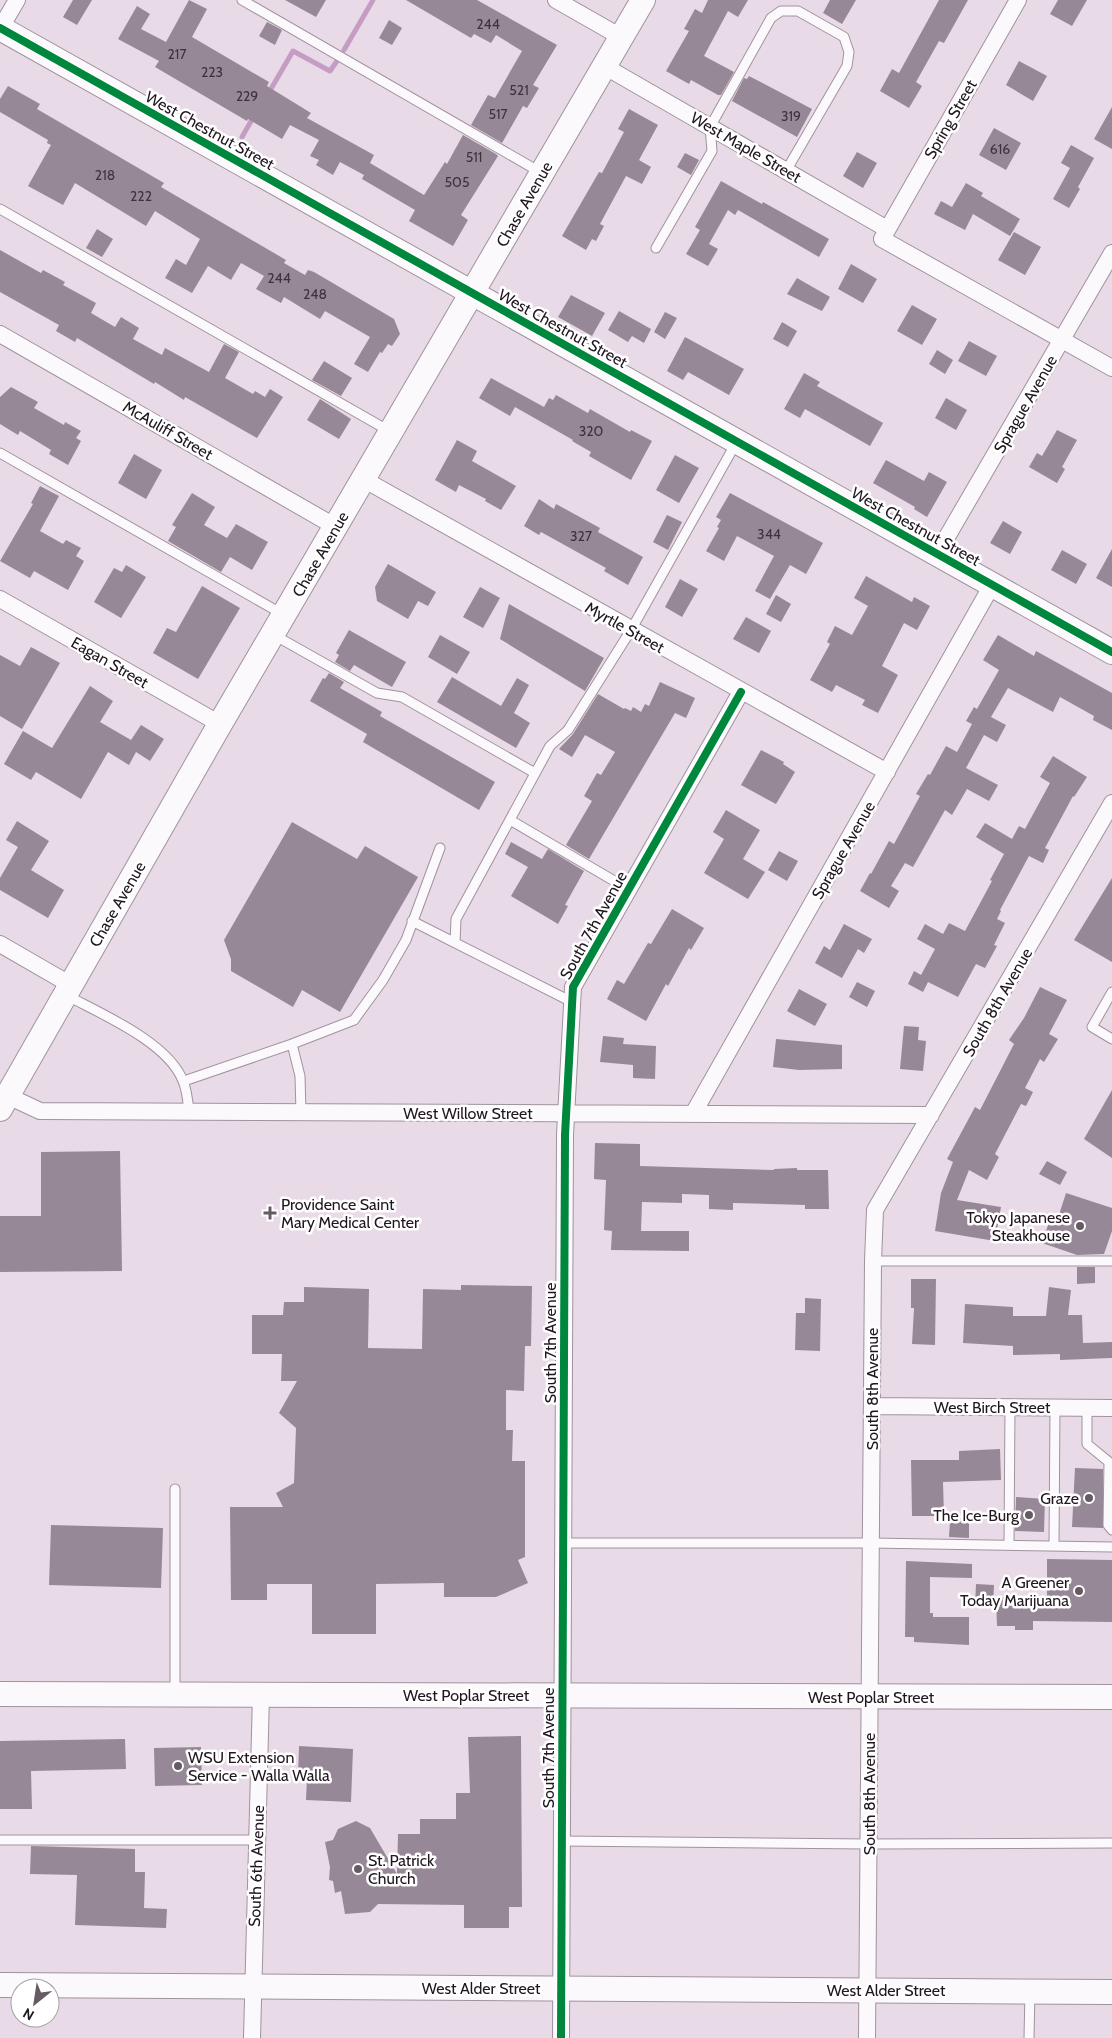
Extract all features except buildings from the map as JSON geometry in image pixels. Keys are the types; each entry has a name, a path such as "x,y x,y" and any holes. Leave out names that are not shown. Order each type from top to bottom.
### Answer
{"main road":[{"name":"Chase Avenue","path":"4,1103 220,724 642,0"},
{"name":"West Chestnut Street","path":"0,29 1112,652"},
{"name":"West Poplar Street","path":"0,1694 1112,1697"},
{"name":"West Alder Street","path":"0,1985 1112,1992"}],"street":[{"path":"0,29 17,0"},
{"path":"556,0 621,37"},
{"name":"Spring Street","path":"885,234 1018,0"},
{"name":"West Maple Street","path":"604,66 786,171 885,234 1112,368"},
{"name":"Sprague Avenue","path":"937,554 1112,253"},
{"name":"McAuliff Street","path":"0,334 336,527"},
{"name":"Myrtle Street","path":"363,479 887,772"},
{"name":"Sprague Avenue","path":"693,1114 992,585"},
{"name":"Eagan Street","path":"0,599 220,724"},
{"name":"South 7th Avenue","path":"561,2038 565,1114 573,987 741,692"},
{"name":"South 8th Avenue","path":"867,2038 873,1261 875,1210 1112,803"},
{"path":"0,944 68,990"},
{"name":"West Willow Street","path":"4,1103 40,1111 931,1115"},
{"name":"West Birch Street","path":"872,1406 1112,1408"},
{"name":"South 6th Avenue","path":"252,2038 261,1695"}],"lane":[{"path":"242,0 542,173"},
{"path":"656,248 712,151 710,127 771,18 781,12 798,12 844,37 849,52 847,66 786,171"},
{"path":"0,209 391,432"},
{"path":"455,942 456,919 550,746 568,730 631,630 737,442"},
{"path":"0,452 278,625 377,693 402,697 535,774"},
{"path":"510,820 628,889"},
{"path":"184,1081 292,1044 354,1020 383,980 406,940 440,848"},
{"path":"412,921 572,1002"},
{"path":"68,990 150,1043 168,1057 184,1081 190,1112"},
{"path":"1112,992 1092,1027 1112,1039"},
{"path":"292,1044 300,1076 301,1112"},
{"path":"873,1261 1112,1261"},
{"path":"1009,1545 1010,1407"},
{"path":"1054,1546 1055,1407"},
{"path":"1087,1408 1087,1444 1109,1462 1108,1525 1112,1530"},
{"path":"175,1489 175,1694"},
{"path":"563,1543 871,1543 1112,1547"},
{"path":"0,1840 257,1840"},
{"path":"562,1841 868,1844 1112,1843"},
{"path":"1029,2038 1030,1991"}],"waterway":[{"path":"344,50 373,0"},
{"path":"268,94 293,51 330,71 337,61"},
{"path":"242,137 254,116"}],"cycle path":[{"path":"0,28 1112,652"},
{"path":"561,2038 565,1135 573,987 741,692"}],"place":[{"name":"Providence Saint Mary Medical Center","path":"270,1213"},
{"name":"Tokyo Japanese Steakhouse","path":"1080,1226"},
{"name":"Graze","path":"1089,1498"},
{"name":"The Ice-Burg","path":"1029,1515"},
{"name":"A Greener Today Marijuana","path":"1079,1591"},
{"name":"WSU Extension Service - Walla Walla","path":"178,1766"},
{"name":"St. Patrick Church","path":"358,1869"}]}
